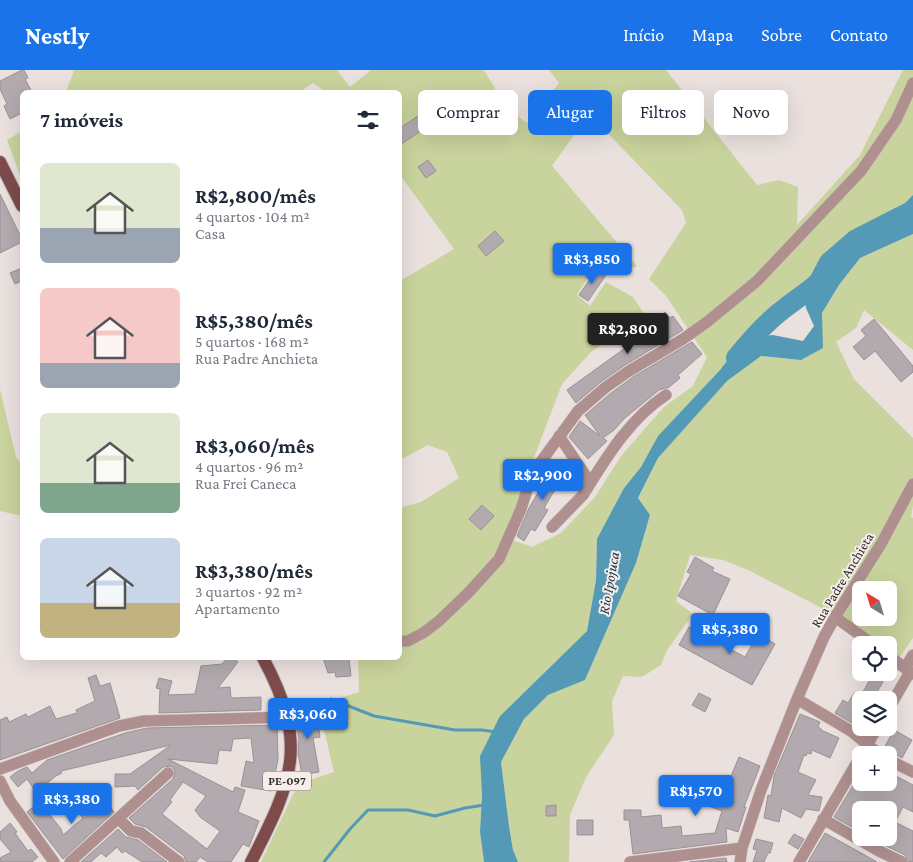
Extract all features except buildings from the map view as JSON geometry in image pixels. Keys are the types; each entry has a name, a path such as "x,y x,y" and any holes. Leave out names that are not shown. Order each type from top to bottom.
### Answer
{"main road":[{"path":"0,162 20,202"},
{"name":"PE-097","path":"251,862 272,821 286,784 292,743 288,717 279,688 264,660"}],"street":[{"path":"402,641 423,633 439,621 499,560 521,510 532,474 578,411 606,387 654,355 683,339 757,281 861,171 896,120 913,84"},
{"path":"552,527 583,495 610,452 651,406 666,395"},
{"path":"559,436 586,476 588,486"},
{"name":"Rua Padre Anchieta","path":"740,862 742,848 761,790 797,699 834,617 881,544 913,484"},
{"path":"834,617 861,636"},
{"path":"897,693 909,671 913,655"},
{"path":"897,662 909,671"},
{"path":"797,699 851,731 866,745"},
{"path":"0,769 119,726 144,721 288,717"},
{"path":"799,862 872,736"},
{"path":"897,764 913,772"},
{"path":"70,862 168,773"},
{"path":"0,781 10,800 54,862"},
{"path":"118,819 131,831 141,834 180,862"},
{"path":"823,819 902,862"},
{"path":"630,862 742,848"}],"green space":[{"path":"74,70 337,70 350,87 371,70 484,70 496,90 418,90 418,135 518,135 518,116 527,123 528,122 528,135 574,135 552,166 637,266 622,272 593,269 577,295 590,306 606,282 633,297 645,315 591,352 562,384 504,537 532,547 561,533 595,497 621,456 664,407 693,386 707,357 666,296 649,279 686,223 682,210 609,135 612,135 612,90 553,90 559,83 549,70 666,70 682,90 622,90 622,135 704,135 704,118 714,131 714,135 717,135 757,185 779,180 798,187 797,225 860,155 903,70 913,70 913,195 905,203 821,256 803,290 752,329 720,370 658,436 641,467 624,488 597,539 596,580 587,631 500,716 482,796 480,832 484,862 261,862 298,784 334,772 318,705 359,692 358,660 402,660 402,507 421,502 459,478 447,452 428,445 402,459 402,280 454,249 402,178 402,90 323,90 313,83 303,90 67,90"},
{"path":"20,132 20,176 7,140"},
{"path":"913,234 913,350 864,310 856,328 836,342 854,379 913,438 913,505 911,517 913,518 913,638 899,658 897,657 897,636 867,636 853,626 898,626 898,581 852,581 852,625 748,570 723,560 690,555 676,601 693,614 667,650 661,665 642,677 623,676 612,701 614,735 586,777 570,815 569,862 518,862 513,850 501,762 524,719 548,695 585,680 636,563 650,515 638,499 658,458 722,384 761,356 801,360 822,313 839,285 860,258"},
{"path":"0,389 16,457 20,462 20,516 0,511"}],"water":[{"path":"913,195 913,234 860,258 839,285 822,313 823,348 801,360 761,356 727,381 658,458 638,498 650,515 636,563 585,680 548,695 524,719 501,762 513,850 518,862 484,862 480,832 482,796 480,756 500,716 587,631 596,580 597,539 624,488 641,467 658,436 720,370 744,339 773,335 803,341 814,326 806,308 803,290 821,256 850,231 905,203"}],"waterway":[{"name":"Rio Ipojuca","path":"736,358 771,319 824,277"},
{"path":"331,699 374,716 455,730 496,732"},
{"path":"324,862 368,810 408,810 435,816 484,805"}]}
